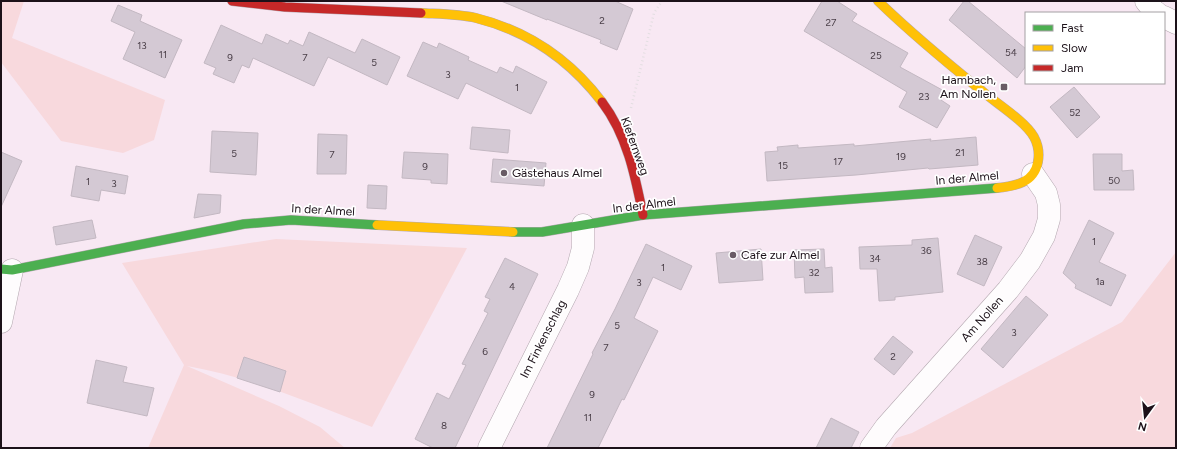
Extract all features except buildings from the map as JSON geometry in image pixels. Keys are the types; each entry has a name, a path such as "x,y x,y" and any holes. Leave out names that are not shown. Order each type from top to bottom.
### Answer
{"street":[{"name":"Kiefernweg","path":"232,1 285,7 445,14 475,18 505,27 535,41 565,63 591,88 609,112 623,140 633,168 643,215"},
{"path":"878,1 936,54 1018,120 1033,136 1039,150 1040,161 1033,174"},
{"path":"1146,1 1156,12"},
{"path":"1165,18 1176,23"},
{"name":"In der Almel","path":"6,270 244,224 275,220 502,232 542,232 643,215 988,189 1024,182 1033,174"},
{"name":"Am Nollen","path":"871,448 886,427 1008,290 1030,261 1044,236 1049,219 1049,205 1046,193 1033,174"},
{"name":"Im Finkenschlag","path":"489,448 578,268 584,248 583,225"},
{"path":"1,322 6,270"}],"path":[{"path":"623,140 654,13 662,1"}],"shaded area":[{"path":"1,1 24,1 12,38 165,100 154,140 123,153 61,141 1,62"},
{"path":"276,239 467,248 372,427 304,400 258,384 187,366 279,406 320,427 345,448 148,448 184,365 122,263"},
{"path":"1176,252 1176,448 890,448 896,438 912,433 1122,322"}],"traffic: fast":[{"path":"513,232 542,232 643,215 997,188"},
{"path":"1,269 12,270 244,224 291,220 377,225"}],"traffic: slow":[{"path":"878,1 942,58 1024,125 1034,137 1037,143 1039,156 1033,174 1023,182 997,188"},
{"path":"421,13 449,14 476,18 495,24 530,39 562,60 590,87 602,102"},
{"path":"377,225 513,232"}],"traffic: jam":[{"path":"232,1 285,7 421,13"},
{"path":"602,102 611,115 624,142 637,185 643,215"}],"place":[{"name":"Hambach, Am Nollen","path":"1004,87"},
{"name":"Gästehaus Almel","path":"504,173"},
{"name":"Cafe zur Almel","path":"733,255"}]}
